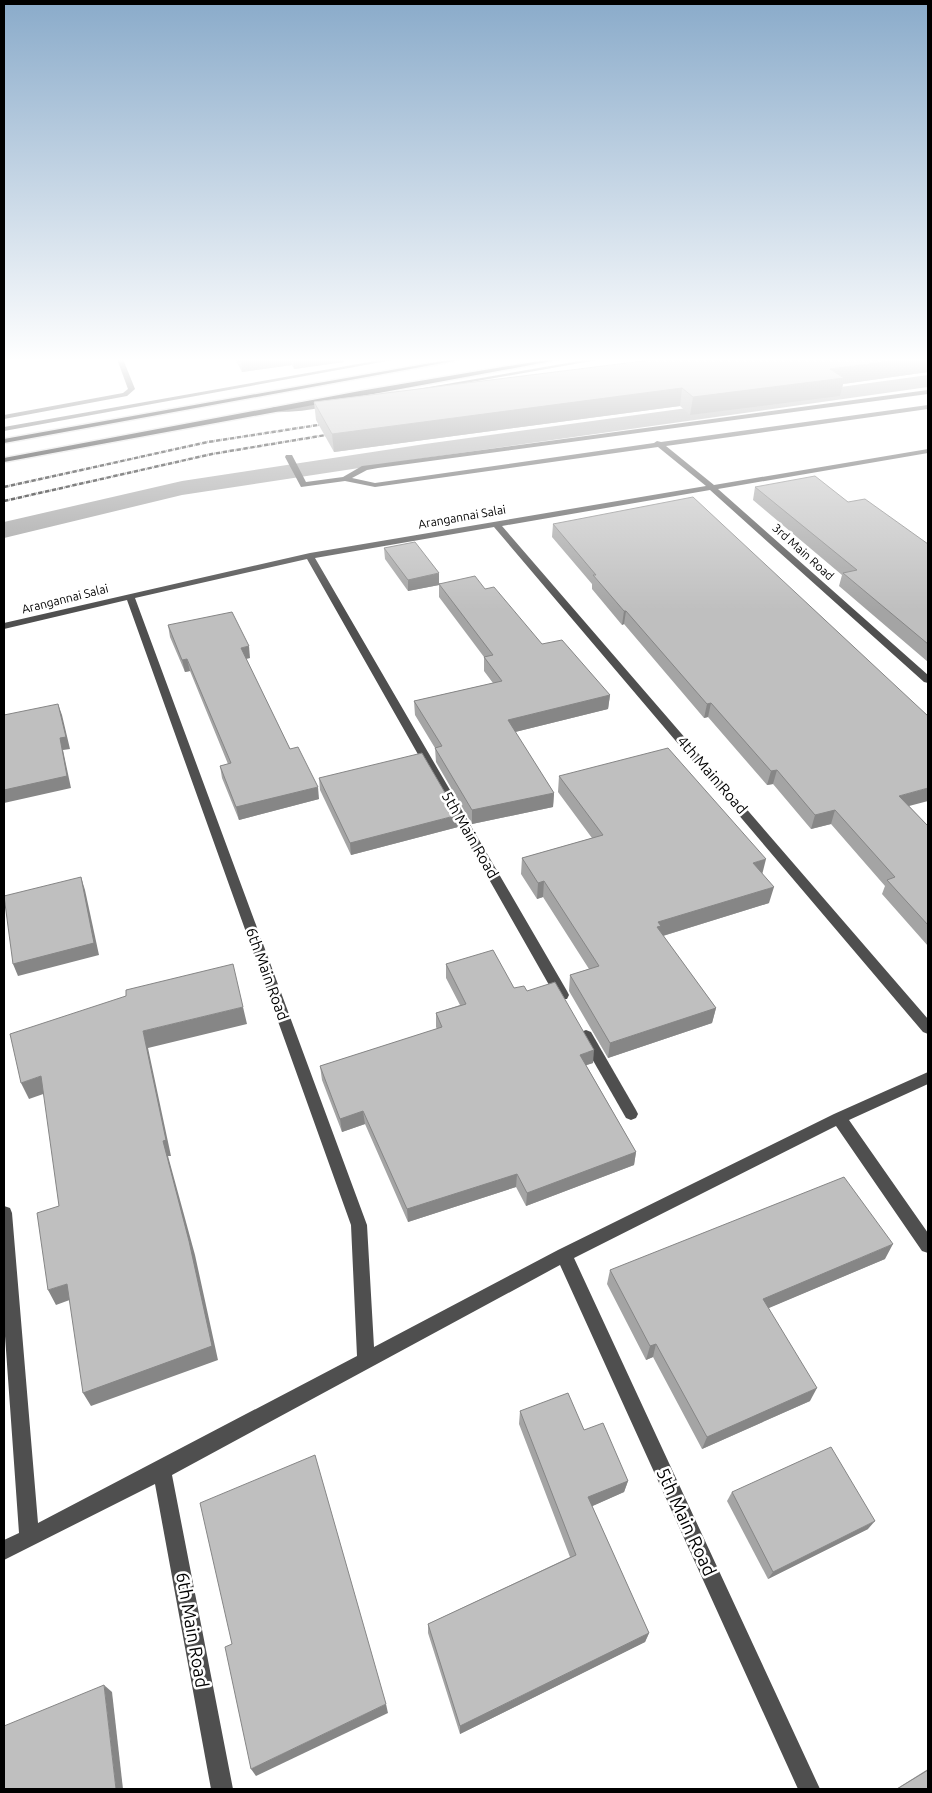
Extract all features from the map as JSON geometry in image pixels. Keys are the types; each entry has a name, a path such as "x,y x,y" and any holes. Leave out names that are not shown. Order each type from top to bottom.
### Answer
{"main road":[{"path":"4,460 95,443"}],"street":[{"path":"345,479 365,468 552,443"},
{"name":"3rd Main Road","path":"657,443 710,486 928,680"},
{"path":"290,457 304,485 345,479 375,485 676,443"},
{"name":"Arangannai Salai","path":"4,626 310,556 710,486 928,451"},
{"name":"4th Main Road","path":"496,523 928,1028"},
{"name":"5th Main Road","path":"310,556 567,1003"},
{"name":"6th Main Road","path":"130,596 359,1225 366,1360"},
{"path":"581,1028 631,1114"},
{"path":"4,1550 162,1470 564,1255 839,1118 928,1078"},
{"path":"839,1118 928,1246"},
{"path":"4,1213 29,1538"},
{"name":"5th Main Road","path":"564,1255 809,1789"},
{"name":"6th Main Road","path":"162,1470 222,1789"}],"building":[{"path":"815,476 848,502 865,499 928,544 928,644 843,573 857,570 755,487"},
{"path":"693,497 928,716 928,788 899,796 928,826 928,925 887,880 895,877 835,810 815,815 777,770 771,771 711,703 707,704 624,611 553,524"},
{"path":"415,542 439,573 408,580 384,548"},
{"path":"475,576 485,589 494,587 542,644 562,640 610,695 508,720 554,793 472,810 435,748 442,746 414,701 502,681 484,657 493,655 439,584"},
{"path":"232,612 249,646 241,648 290,749 298,747 318,787 236,807 220,766 231,763 187,659 182,660 168,625"},
{"path":"58,704 66,737 60,738 67,776 4,790 4,715"},
{"path":"668,748 766,859 753,863 774,887 658,922 661,926 657,927 716,1008 610,1043 570,975 599,966 544,881 538,883 522,858 603,835 559,776"},
{"path":"422,753 458,815 350,843 319,778"},
{"path":"81,877 94,943 13,964 4,896"},
{"path":"493,950 514,988 524,986 527,991 555,982 594,1050 580,1055 636,1152 527,1193 517,1174 407,1209 363,1111 340,1119 320,1066 442,1027 436,1013 466,1004 446,964"},
{"path":"233,964 243,1007 143,1031 166,1140 163,1141 189,1241 212,1346 83,1393 67,1284 48,1290 37,1213 59,1206 41,1076 21,1083 10,1034 126,996 126,990"},
{"path":"844,1177 893,1244 763,1299 817,1388 707,1437 656,1344 650,1346 610,1270"},
{"path":"568,1393 584,1430 603,1423 628,1481 588,1497 649,1633 460,1726 428,1624 576,1555 520,1411"},
{"path":"831,1447 875,1521 773,1572 732,1492"},
{"path":"315,1455 386,1704 251,1769 225,1647 232,1644 200,1503"},
{"path":"104,1685 116,1789 4,1789 4,1726"},
{"path":"928,1770 928,1789 897,1789"}],"waterway":[{"path":"4,530 182,488 485,443"}],"railway":[{"path":"4,487 205,443"},
{"path":"4,501 212,454 280,443"}]}
